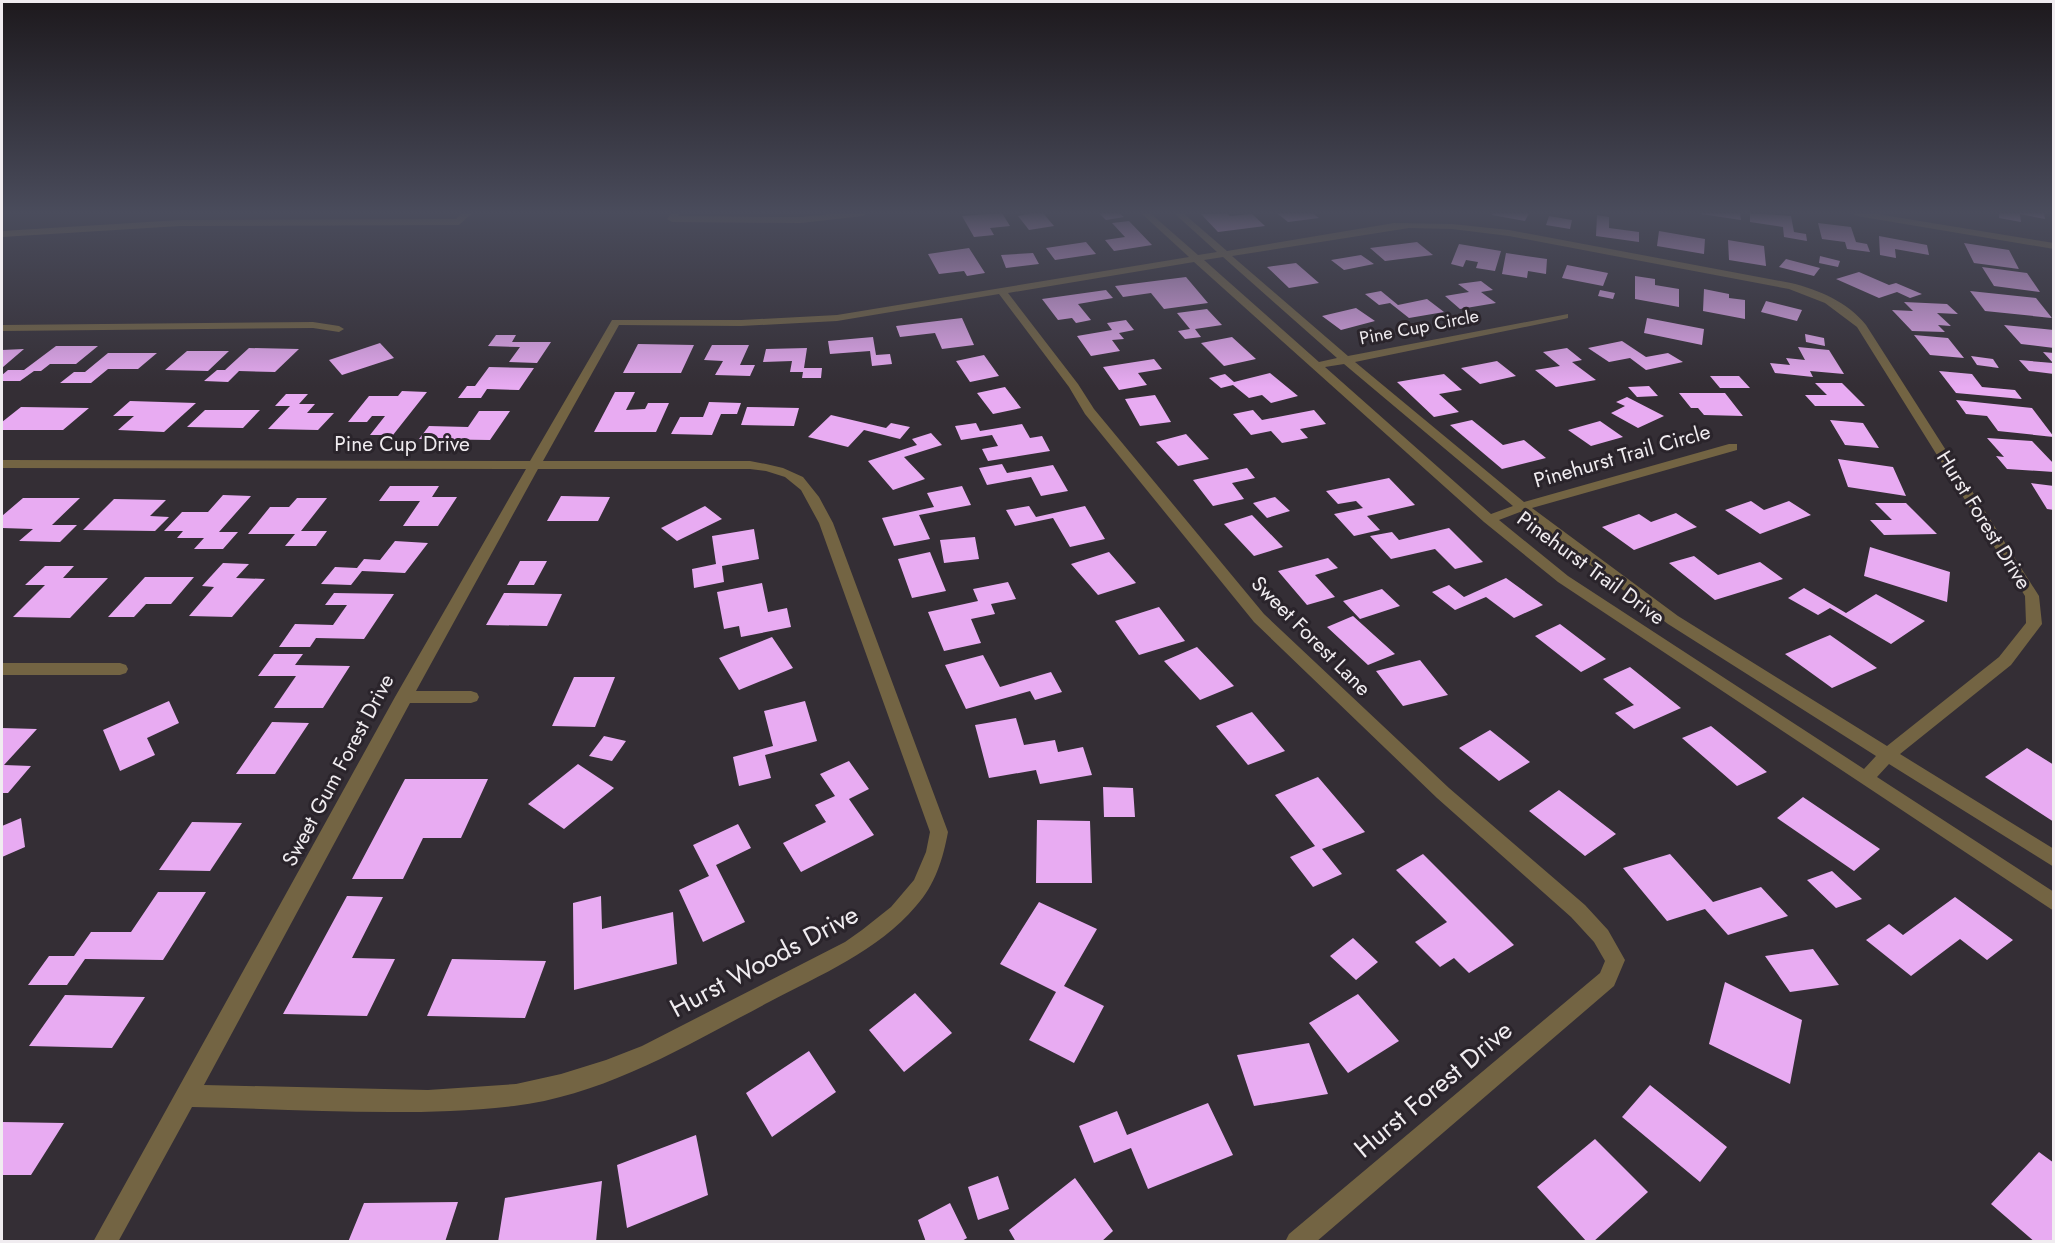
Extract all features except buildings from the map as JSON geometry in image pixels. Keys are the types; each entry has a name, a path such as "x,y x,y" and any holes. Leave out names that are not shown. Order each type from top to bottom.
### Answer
{"street":[{"name":"Hurst Forest Drive","path":"616,322 741,322 837,318 1127,271"},
{"name":"Pinehurst Trail Drive","path":"1211,271 1489,519 1563,579 2054,903"},
{"name":"Pinehurst Trail Drive","path":"1244,271 1346,360 1522,507 1673,620 2054,859"},
{"name":"Hurst Forest Drive","path":"1709,271 1791,286 1824,297 1846,309 1861,325 2032,596 2034,624 2005,661 1887,755 1865,779"},
{"name":"Sweet Forest Lane","path":"1002,292 1074,386 1089,411 1259,618 1443,793 1578,911 1601,936 1615,960 1607,980"},
{"name":"Pine Cup Circle","path":"1316,366 1564,316"},
{"name":"Sweet Gum Forest Drive","path":"105,1242 187,1096 403,697 616,322"},
{"path":"2,328 313,325 339,329"},
{"name":"Pinehurst Trail Circle","path":"1489,519 1522,507 1733,447"},
{"name":"Pine Cup Drive","path":"2,464 750,465 779,469 799,480"},
{"name":"Hurst Woods Drive","path":"187,1096 428,1101 516,1095 561,1085 606,1071 650,1053 852,948 883,927 908,904 925,880 936,856 939,832 826,523 814,496 799,480"},
{"path":"2,669 120,669"},
{"path":"403,697 471,697"},
{"name":"Hurst Forest Drive","path":"1297,1242 1607,980"}]}
